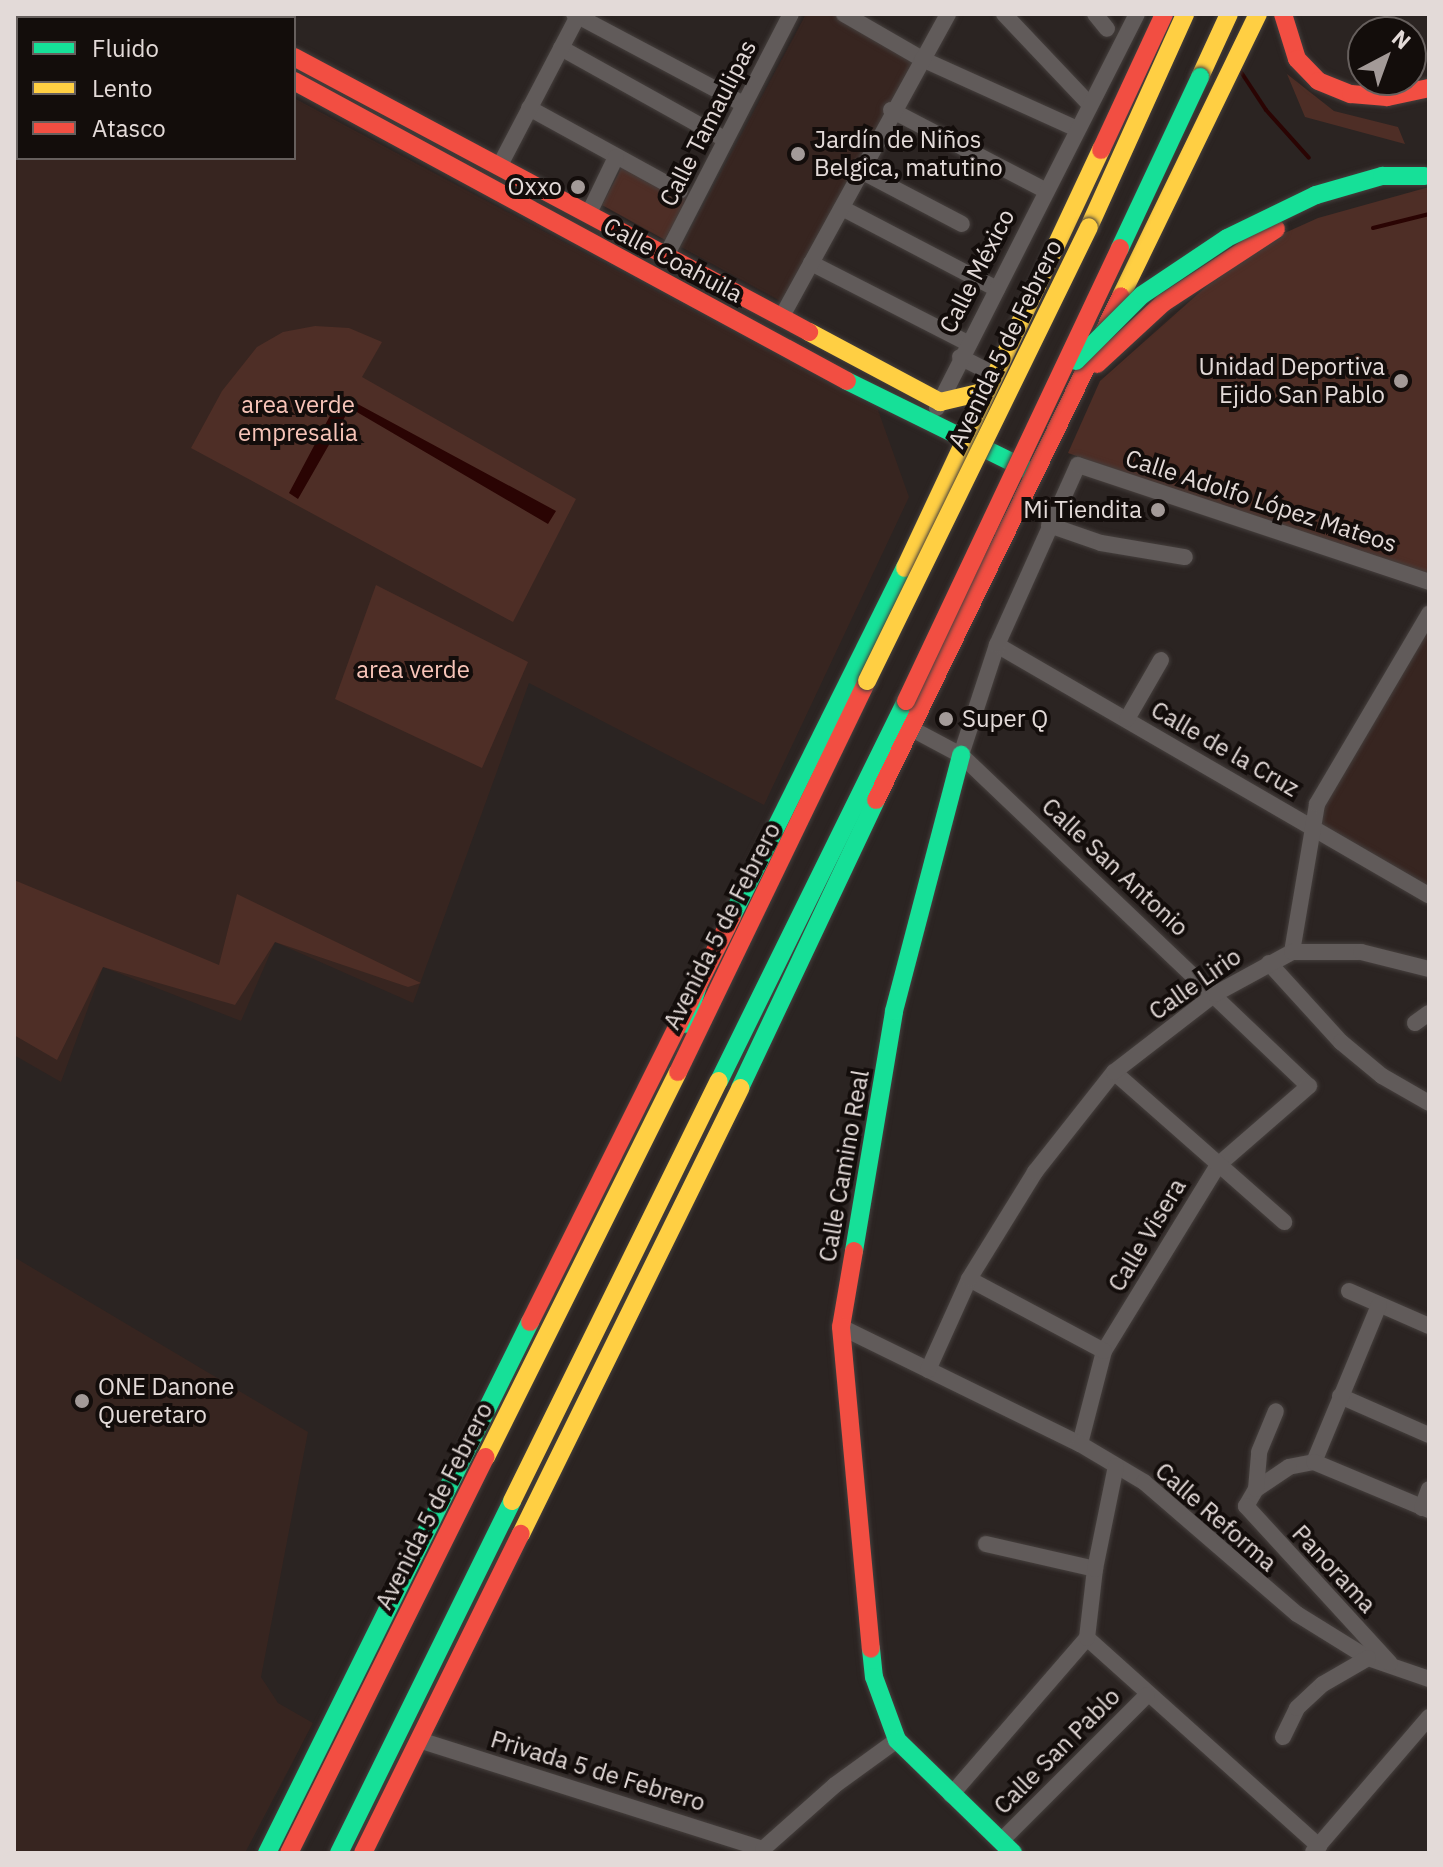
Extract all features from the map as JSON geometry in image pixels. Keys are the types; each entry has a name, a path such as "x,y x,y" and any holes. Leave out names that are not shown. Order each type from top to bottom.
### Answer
{"main road":[{"name":"Avenida 5 de Febrero","path":"267,1853 475,1441 965,439 1164,14"},
{"name":"Avenida 5 de Febrero","path":"289,1853 666,1089 760,907 1185,14"},
{"path":"339,1853 906,701 1064,373 1229,14"},
{"path":"363,1853 722,1129 1034,473 1083,379 1258,14"},
{"path":"1283,14 1297,59 1318,81 1351,94 1387,97 1429,88"},
{"name":"Calle Coahuila","path":"296,58 940,402"},
{"name":"Calle Coahuila","path":"296,82 930,424 1034,473"},
{"path":"1064,373 1142,295 1227,238 1316,195 1382,176 1427,176"},
{"path":"1083,379 1140,320 1245,245 1337,200 1427,176"},
{"path":"940,402 990,382"},
{"name":"Calle Camino Real","path":"961,755 894,1011 841,1327 874,1677 897,1740 1007,1847"},
{"path":"666,1089 700,979"},
{"path":"722,1129 733,1057"},
{"path":"568,1393 637,1300"},
{"path":"475,1441 540,1346"}],"street":[{"name":"Calle Tamaulipas","path":"667,254 723,138 791,14"},
{"path":"844,14 922,59 1075,128"},
{"path":"781,318 842,208 891,110 948,14"},
{"path":"1004,14 1089,104"},
{"path":"1095,14 1107,29"},
{"name":"Calle México","path":"930,424 1075,128 1137,14"},
{"path":"500,165 577,15 743,104"},
{"path":"561,48 723,138"},
{"path":"529,108 680,191"},
{"path":"891,110 1045,190"},
{"path":"589,213 616,157"},
{"path":"859,170 962,224"},
{"path":"842,208 997,289"},
{"path":"811,263 964,350 990,382"},
{"name":"Calle Camino Real","path":"961,755 997,645 1078,465"},
{"name":"Calle Adolfo López Mateos","path":"1078,465 1429,582"},
{"path":"1049,525 1101,543 1185,557"},
{"path":"1429,614 1317,804 1310,827 1292,952 1361,952 1429,969"},
{"name":"Calle de la Cruz","path":"997,645 1429,895"},
{"path":"1127,719 1161,660"},
{"name":"Calle San Antonio","path":"912,729 961,755 1309,1086"},
{"name":"Calle Lirio","path":"928,1370 969,1279 1035,1172 1114,1072 1215,994 1292,952"},
{"path":"1269,963 1341,1042 1382,1076 1429,1103"},
{"path":"1415,1023 1429,1013"},
{"path":"1114,1072 1284,1222"},
{"name":"Calle Visera","path":"1080,1444 1104,1351 1218,1165 1309,1086"},
{"path":"969,1279 1104,1351"},
{"path":"1349,1291 1429,1326"},
{"path":"1314,1462 1379,1305"},
{"name":"Calle Reforma","path":"841,1327 1080,1444 1116,1466 1203,1531 1263,1590 1368,1658 1390,1663 1429,1679"},
{"path":"1340,1396 1429,1435"},
{"path":"1256,1489 1259,1452 1276,1411"},
{"path":"1256,1489 1289,1467 1314,1462 1426,1509 1429,1489"},
{"path":"951,1795 1087,1638 1095,1569 1116,1466"},
{"name":"Panorama","path":"1256,1489 1246,1506 1390,1663"},
{"path":"986,1544 1095,1569"},
{"path":"1087,1638 1316,1849 1429,1717"},
{"path":"1283,1737 1297,1708 1323,1684 1368,1658"},
{"name":"Calle San Pablo","path":"1007,1847 1147,1695"},
{"name":"Privada 5 de Febrero","path":"419,1740 763,1849 835,1785 897,1740"}],"shaded area":[{"path":"14,14 80,16 16,16 16,160 296,160 296,99 878,410 909,497 764,805 529,683 413,1003 275,942 241,1021 103,967 61,1082 14,1055"},
{"name":"Jardín de Niños Belgica, matutino","path":"806,14 832,14 917,61 784,303 681,247"},
{"path":"341,395 556,511 548,524 350,408 298,499 289,493"},
{"path":"1429,614 1429,895 1310,827"},
{"path":"14,1257 308,1432 261,1677 278,1703 313,1723 245,1853 14,1853"}],"green space":[{"path":"1287,74 1334,111 1398,127 1405,144 1305,117"},
{"path":"624,163 689,198 667,241 602,205"},
{"path":"1429,187 1429,578 1068,453 1100,381 1208,285 1278,236 1318,218"},
{"name":"area verde empresalia","path":"315,326 349,328 382,342 362,377 576,499 513,622 191,448 222,391 257,347 283,332"},
{"name":"area verde","path":"376,585 528,662 482,768 335,699"},
{"path":"14,880 219,965 237,894 421,983 408,987 275,942 235,1005 103,967 57,1060 14,1035"}],"waterway":[{"path":"1239,69 1266,110 1309,158"},
{"path":"1373,228 1429,214"}],"traffic: fast":[{"path":"170,14 174,16"},
{"path":"1120,248 1200,77"},
{"path":"1076,361 1142,295 1227,238 1316,195 1382,176 1425,176"},
{"path":"847,381 1034,473"},
{"path":"732,916 905,568"},
{"path":"719,1081 906,701"},
{"path":"854,1251 894,1011 961,755"},
{"path":"740,1088 876,800"},
{"path":"686,1024 700,979"},
{"path":"267,1853 530,1322"},
{"path":"339,1853 512,1501"},
{"path":"871,1649 874,1677 897,1740 1013,1853"}],"traffic: slow":[{"path":"1089,227 1185,14"},
{"path":"1200,77 1229,14"},
{"path":"1121,296 1258,14"},
{"path":"905,568 1101,150"},
{"path":"867,681 1089,227"},
{"path":"809,332 940,402 987,391"},
{"path":"486,1457 678,1072"},
{"path":"512,1501 719,1081"},
{"path":"521,1534 740,1088"}],"traffic: jam":[{"path":"211,14 215,16"},
{"path":"1101,150 1164,14"},
{"path":"1283,14 1297,59 1318,81 1351,94 1387,97 1429,88"},
{"path":"296,58 809,332"},
{"path":"296,82 847,381"},
{"path":"1097,364 1163,303 1276,229"},
{"path":"906,701 1120,248"},
{"path":"876,800 1121,296"},
{"path":"678,1072 867,681"},
{"path":"530,1322 732,916"},
{"path":"854,1251 841,1327 871,1649"},
{"path":"289,1853 486,1457"},
{"path":"363,1853 521,1534"}],"place":[{"name":"Jardín de Niños Belgica, matutino","path":"798,154"},
{"name":"Oxxo","path":"578,187"},
{"name":"Unidad Deportiva Ejido San Pablo","path":"1401,381"},
{"name":"Mi Tiendita","path":"1158,510"},
{"name":"Super Q","path":"946,719"},
{"name":"ONE Danone Queretaro","path":"82,1401"}]}
